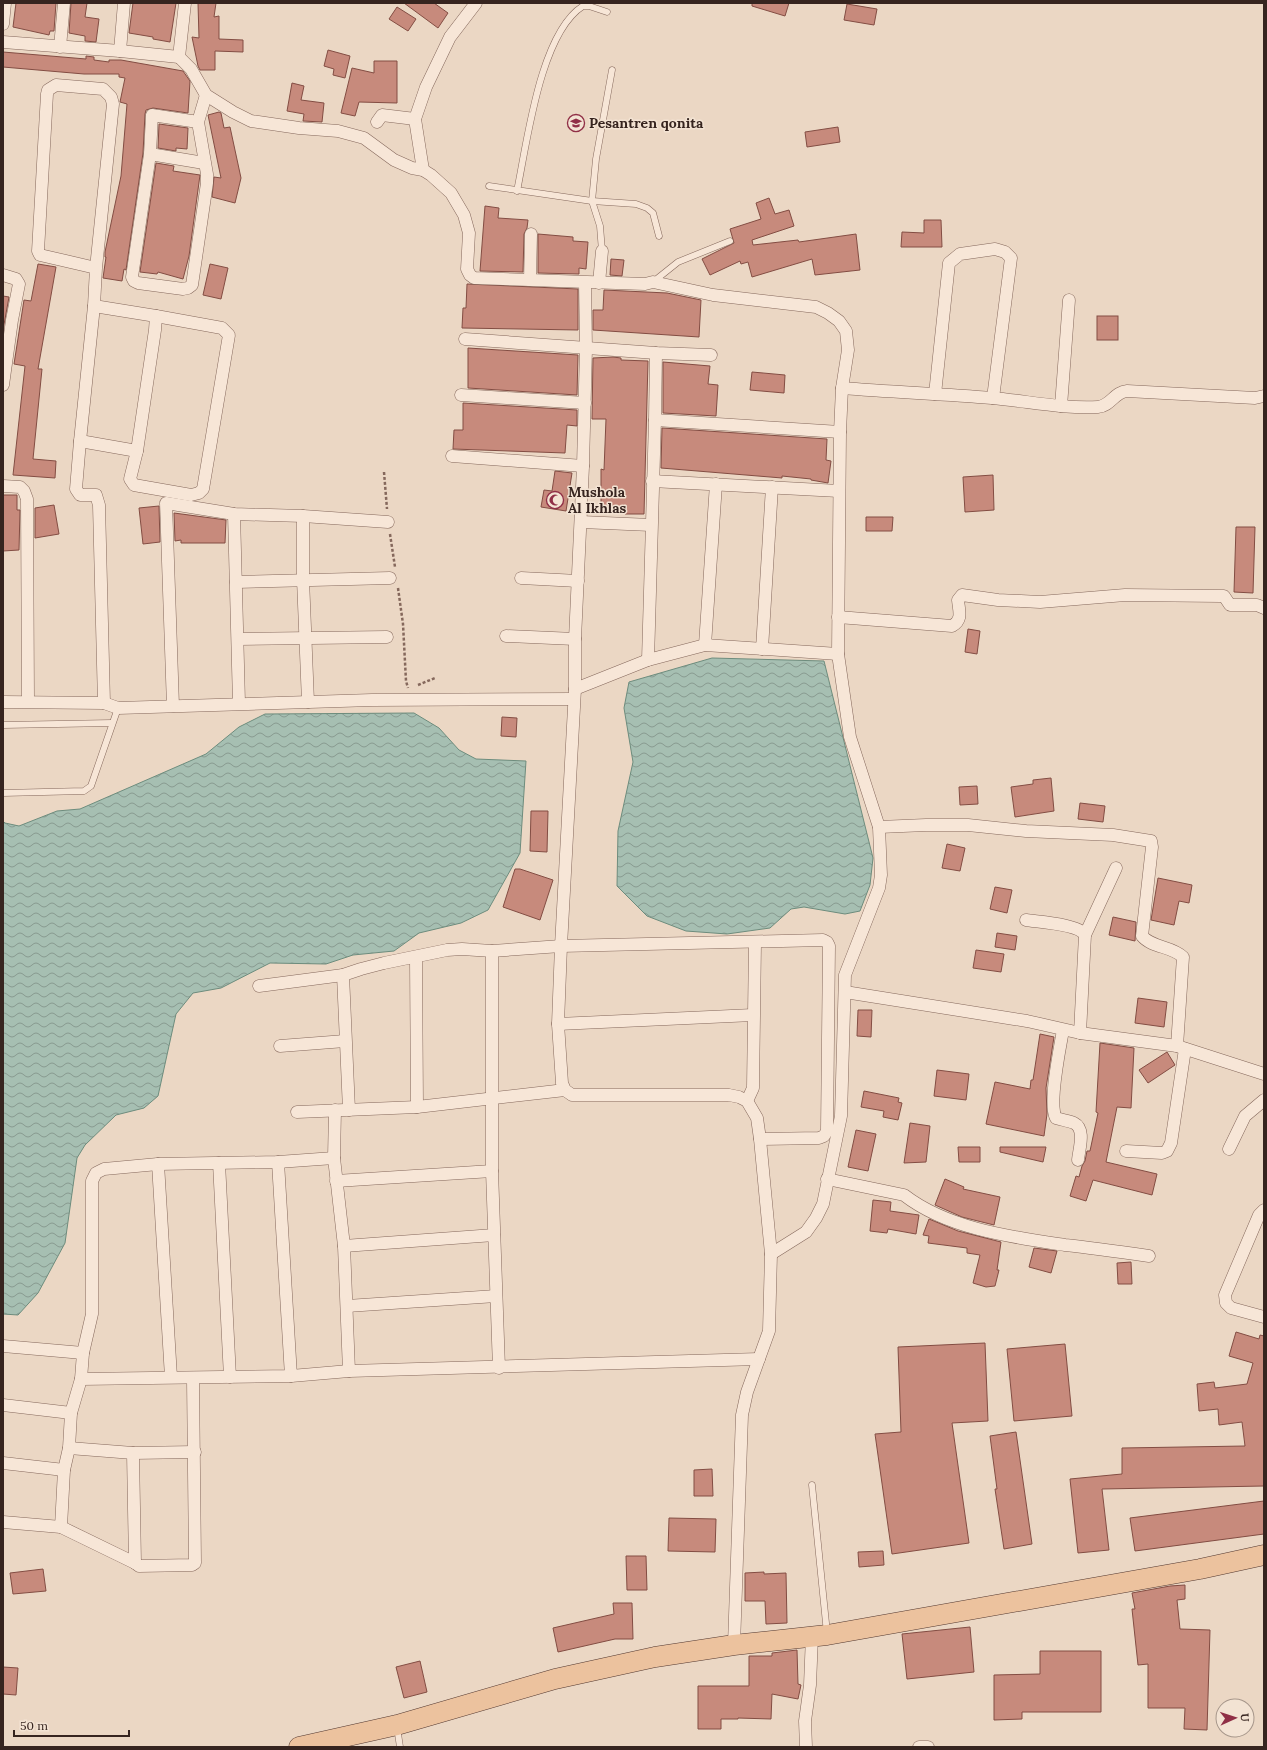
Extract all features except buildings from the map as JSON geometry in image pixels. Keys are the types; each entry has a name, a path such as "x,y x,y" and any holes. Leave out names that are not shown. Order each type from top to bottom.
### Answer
{"main road":[{"path":"299,1747 397,1725 555,1680 655,1657 734,1645 820,1635 1200,1569 1264,1555"}],"street":[{"path":"3,24 5,3"},
{"path":"60,46 64,3"},
{"path":"120,51 124,3"},
{"path":"179,57 185,3"},
{"path":"423,170 415,119 426,87 450,37 476,3"},
{"path":"3,42 179,57 191,69 206,96 251,121 338,132 364,138 394,160 412,168 423,170 431,175 451,193 464,215 469,233 467,269 470,275 474,278 585,283 645,284 653,282 713,295 816,307 839,321 846,331 848,350 842,388 840,432 838,654 850,737 879,827 881,875 879,888 845,975 841,1116 822,1204 816,1218 806,1232 771,1254"},
{"path":"96,268 40,255 38,250 47,94 48,90 56,85 103,89 111,97 113,104 96,268 94,306 76,489 80,494 96,496 99,505 104,703"},
{"path":"198,122 152,115 150,154 132,277 134,281 138,283 183,289 192,285 207,182 198,122 206,96"},
{"path":"377,122 382,115 415,119"},
{"path":"150,154 204,163"},
{"path":"530,280 531,234"},
{"path":"935,394 949,263 960,254 995,249 1005,252 1011,258 993,398"},
{"path":"599,283 602,251"},
{"path":"3,275 16,279 19,284 8,320 3,385"},
{"path":"585,283 586,348 581,522 558,1024 562,1082 565,1090 572,1095 729,1095 739,1097 747,1101 757,1118 771,1254 769,1331 747,1392 742,1415 734,1645"},
{"path":"1061,406 1070,300"},
{"path":"94,306 156,316 222,328 229,335 202,489 199,493 191,495 134,485 130,480 137,451 156,316"},
{"path":"465,339 656,353 711,355"},
{"path":"648,660 656,353"},
{"path":"842,388 993,398 1061,406 1099,407 1106,405 1121,392 1126,391 1255,398 1264,396"},
{"path":"461,395 585,403"},
{"path":"655,420 840,432"},
{"path":"80,441 137,451"},
{"path":"452,456 583,466"},
{"path":"652,481 840,491"},
{"path":"705,645 716,484"},
{"path":"3,486 20,487 24,491 27,499 28,701"},
{"path":"762,649 772,487"},
{"path":"173,706 166,504 234,514 303,516 388,522"},
{"path":"234,514 239,704"},
{"path":"303,516 303,579 308,702"},
{"path":"581,522 652,525"},
{"path":"236,582 394,577"},
{"path":"521,578 578,581"},
{"path":"838,617 952,626 957,624 960,618 958,600 962,595 998,600 1040,602 1125,595 1224,596 1230,605 1257,605 1264,608"},
{"path":"506,636 575,639"},
{"path":"238,639 387,637"},
{"path":"3,702 28,701 104,703 118,708 574,694 648,660 705,645 838,654"},
{"path":"3,710 65,708 87,703"},
{"path":"879,827 926,825 968,826 1026,831 1113,835 1151,841 1152,847 1142,936 1146,941 1179,952 1183,957 1181,1048 1171,1143 1167,1151 1162,1153 1126,1151"},
{"path":"1080,1033 1085,935 1116,868"},
{"path":"1026,920 1079,929 1083,931 1085,935"},
{"path":"259,986 343,976 361,969 447,950 462,949 492,951 561,946 754,943 823,940 827,942 828,946 827,1131 824,1136 819,1138 760,1139"},
{"path":"747,1101 753,1088 754,943"},
{"path":"492,951 492,1172 499,1368"},
{"path":"416,958 417,1107"},
{"path":"343,976 349,1110"},
{"path":"845,992 1027,1021 1080,1033 1181,1048 1264,1074"},
{"path":"558,1024 753,1015"},
{"path":"1063,1030 1053,1093 1053,1113 1056,1118 1076,1124 1079,1128 1081,1134 1078,1160"},
{"path":"280,1046 345,1041"},
{"path":"297,1112 417,1107 565,1090"},
{"path":"1229,1149 1245,1116 1264,1100"},
{"path":"334,1110 334,1158 344,1246 350,1371"},
{"path":"61,1527 64,1470 69,1448 71,1413 81,1379 83,1353 92,1314 92,1180 96,1174 104,1169 158,1164 278,1162 334,1158"},
{"path":"278,1162 291,1376"},
{"path":"158,1164 171,1377"},
{"path":"219,1164 230,1377"},
{"path":"336,1181 492,1172"},
{"path":"827,1179 904,1195 911,1201 935,1213 956,1222 992,1233 1149,1256"},
{"path":"1264,1210 1259,1215 1225,1294 1226,1303 1231,1308 1264,1317"},
{"path":"344,1246 494,1235"},
{"path":"347,1306 496,1296"},
{"path":"3,1346 83,1353"},
{"path":"81,1379 291,1376 350,1371 499,1368 759,1359"},
{"path":"3,1522 61,1527 139,1566 192,1565 195,1563 193,1378"},
{"path":"3,1405 71,1413"},
{"path":"69,1448 133,1453 195,1452"},
{"path":"133,1453 135,1563"},
{"path":"3,1463 64,1470"},
{"path":"806,1747 806,1721 810,1685 820,1635"},
{"path":"919,1747 928,1747"}],"lane":[{"path":"517,191 542,74 559,33 567,21 583,6 588,6 607,12"},
{"path":"602,251 600,226 592,201 596,159 612,70"},
{"path":"489,186 592,201 636,204 647,208 653,213 659,236"},
{"path":"653,282 678,262 730,241"},
{"path":"3,793 84,791 91,786 118,708"},
{"path":"3,725 112,723"},
{"path":"812,1485 820,1635"},
{"path":"397,1725 400,1747"}],"path":[{"path":"384,472 394,577 403,624 406,680 408,689 436,678"}],"water":[{"path":"712,658 824,661 873,858 870,885 860,911 845,914 804,907 791,909 770,928 727,934 686,931 647,916 617,886 618,831 633,762 624,708 629,682"},
{"path":"414,713 439,728 459,750 476,759 526,761 520,853 488,910 461,923 419,933 394,951 353,955 326,964 270,963 221,988 193,993 176,1014 158,1096 144,1108 116,1115 85,1145 77,1158 65,1243 38,1293 18,1315 3,1314 3,821 5,823 19,826 57,811 80,809 206,754 239,727 265,714"}],"place":[{"name":"Pesantren qonita","path":"576,123"},
{"name":"Mushola Al Ikhlas","path":"555,500"}]}
